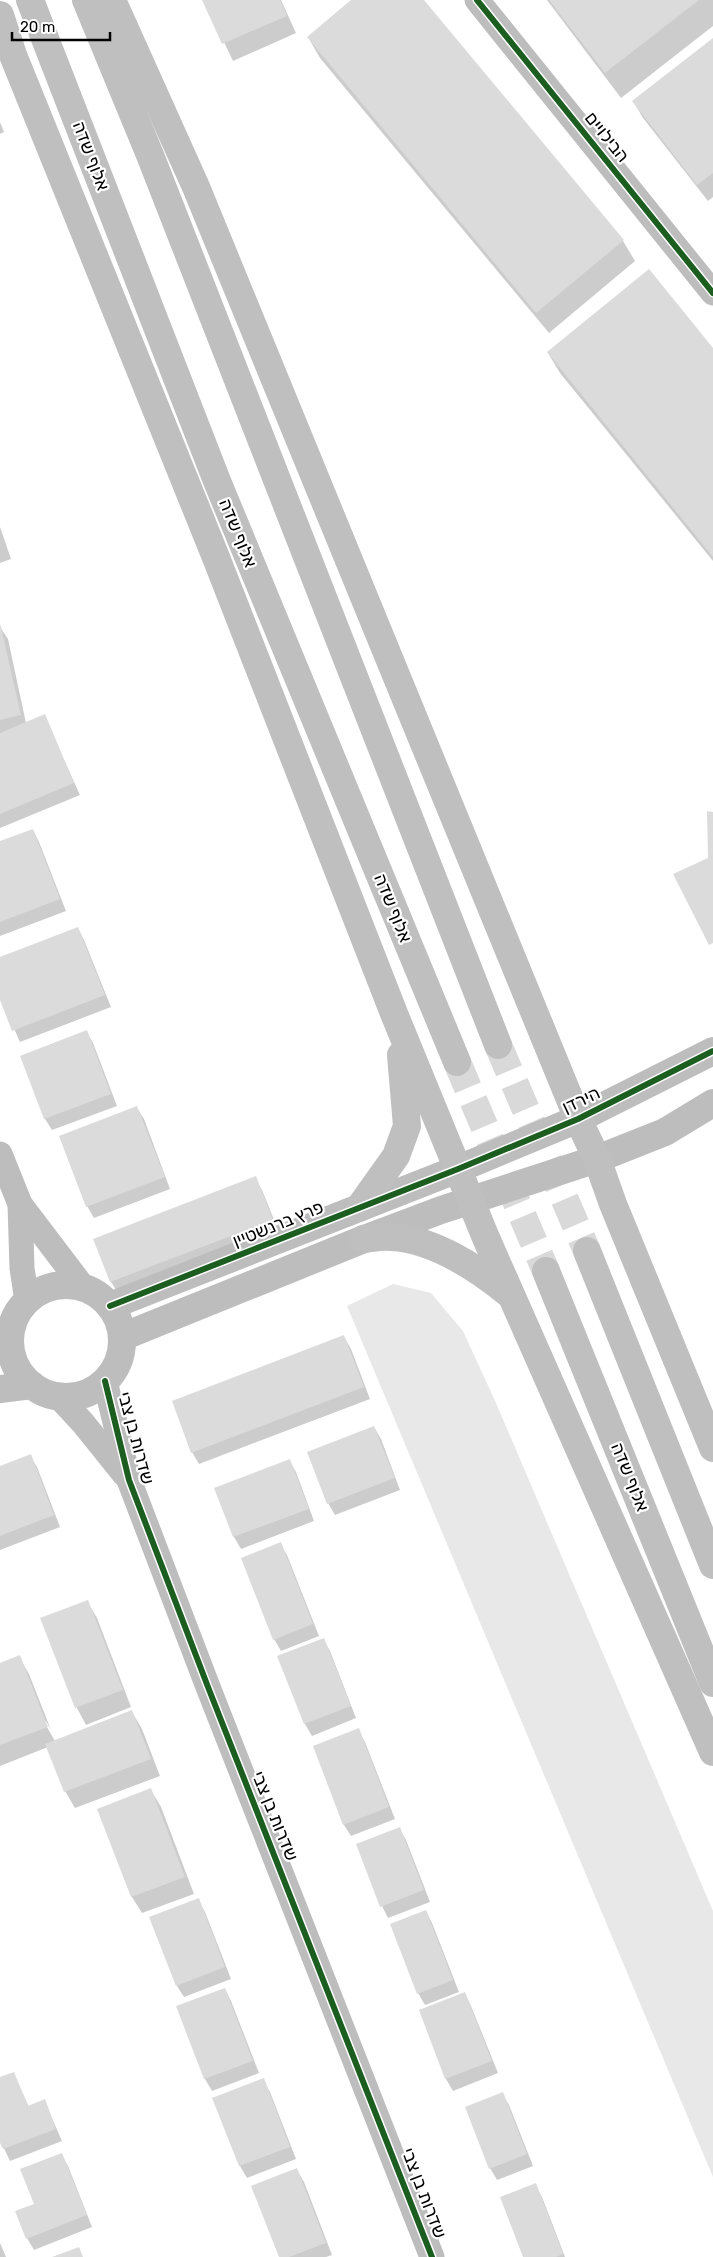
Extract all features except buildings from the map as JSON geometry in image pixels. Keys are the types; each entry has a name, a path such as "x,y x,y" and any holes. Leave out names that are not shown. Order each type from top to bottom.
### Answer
{"main road":[{"name":"אלוף שדה","path":"30,0 217,481 457,1062"},
{"path":"86,0 154,164 498,1045"},
{"path":"112,0 196,187 518,966 578,1119 597,1159 613,1204 713,1448"},
{"path":"0,15 16,64 217,560 395,1016 458,1170 509,1294 713,1752"},
{"path":"359,1208 396,1156 407,1126 404,1080 395,1016"},
{"path":"364,1238 392,1237 418,1242 482,1272 509,1294"},
{"path":"587,1251 713,1565"},
{"name":"אלוף שדה","path":"546,1271 713,1683"}],"street":[{"name":"הבילויים","path":"477,0 713,293"},
{"name":"הירדן","path":"458,1170 578,1119 713,1051"},
{"path":"122,1336 364,1238 597,1159 665,1132 713,1103"},
{"path":"0,1154 20,1204 82,1287"},
{"name":"פרץ ברנשטיין","path":"110,1306 458,1170"},
{"path":"13,1319 39,1291 53,1286 68,1284 82,1287 98,1295 110,1306 118,1321 122,1336 121,1353 115,1368 105,1381 91,1390 75,1396 58,1396 44,1392 32,1385 22,1375 10,1350 10,1336 13,1319 22,1268 20,1204"},
{"name":"שדרות בן צבי","path":"105,1381 129,1480 208,1688 432,2257"},
{"path":"0,1389 32,1385"},
{"name":"שדרות בן צבי","path":"58,1396 83,1423 129,1480"}],"shaded area":[{"path":"393,1284 431,1293 463,1331 496,1403 713,1911 713,2177 347,1306"}],"tunnel":[{"path":"498,1045 587,1251"},
{"path":"457,1062 546,1271"}],"cycle path":[{"path":"477,0 713,293"},
{"path":"110,1306 458,1169 578,1119 713,1051"},
{"path":"105,1381 129,1480 208,1687 432,2257"}]}
